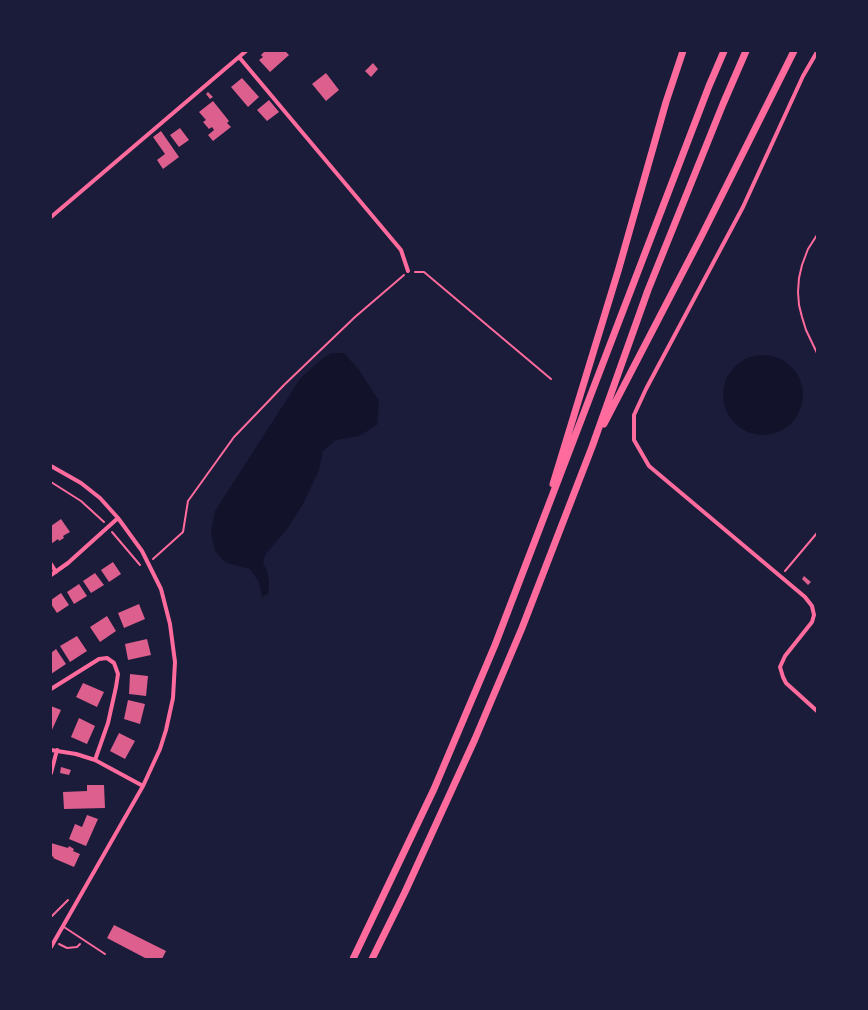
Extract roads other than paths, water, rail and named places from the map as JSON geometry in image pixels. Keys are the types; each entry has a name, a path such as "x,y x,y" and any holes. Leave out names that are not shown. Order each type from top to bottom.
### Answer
{"main road":[{"path":"540,529 564,443 619,268 666,102 683,51"},
{"path":"353,959 434,789 496,645 724,51"},
{"path":"372,959 405,892 475,739 522,628 592,447 648,290 746,51"},
{"path":"592,447 663,312 794,51"}],"street":[{"path":"51,218 246,51"},
{"path":"817,52 803,76 743,207 646,389 634,415 634,440 649,466 810,603 813,608 813,620 808,629 782,660 780,667 786,683 817,711"},
{"path":"239,57 401,250 408,271"},
{"path":"51,466 80,483 100,498 131,534 149,563 161,589 170,624 175,662 173,698 160,749 143,786 51,947"},
{"path":"51,575 68,563 118,518"},
{"path":"51,564 56,572"},
{"path":"51,689 99,659 107,658 114,663 118,674 116,687 108,723 94,760"},
{"path":"51,750 76,754 94,760 143,786"},
{"path":"51,773 57,750"}],"lane":[{"path":"63,926 105,954"}]}
